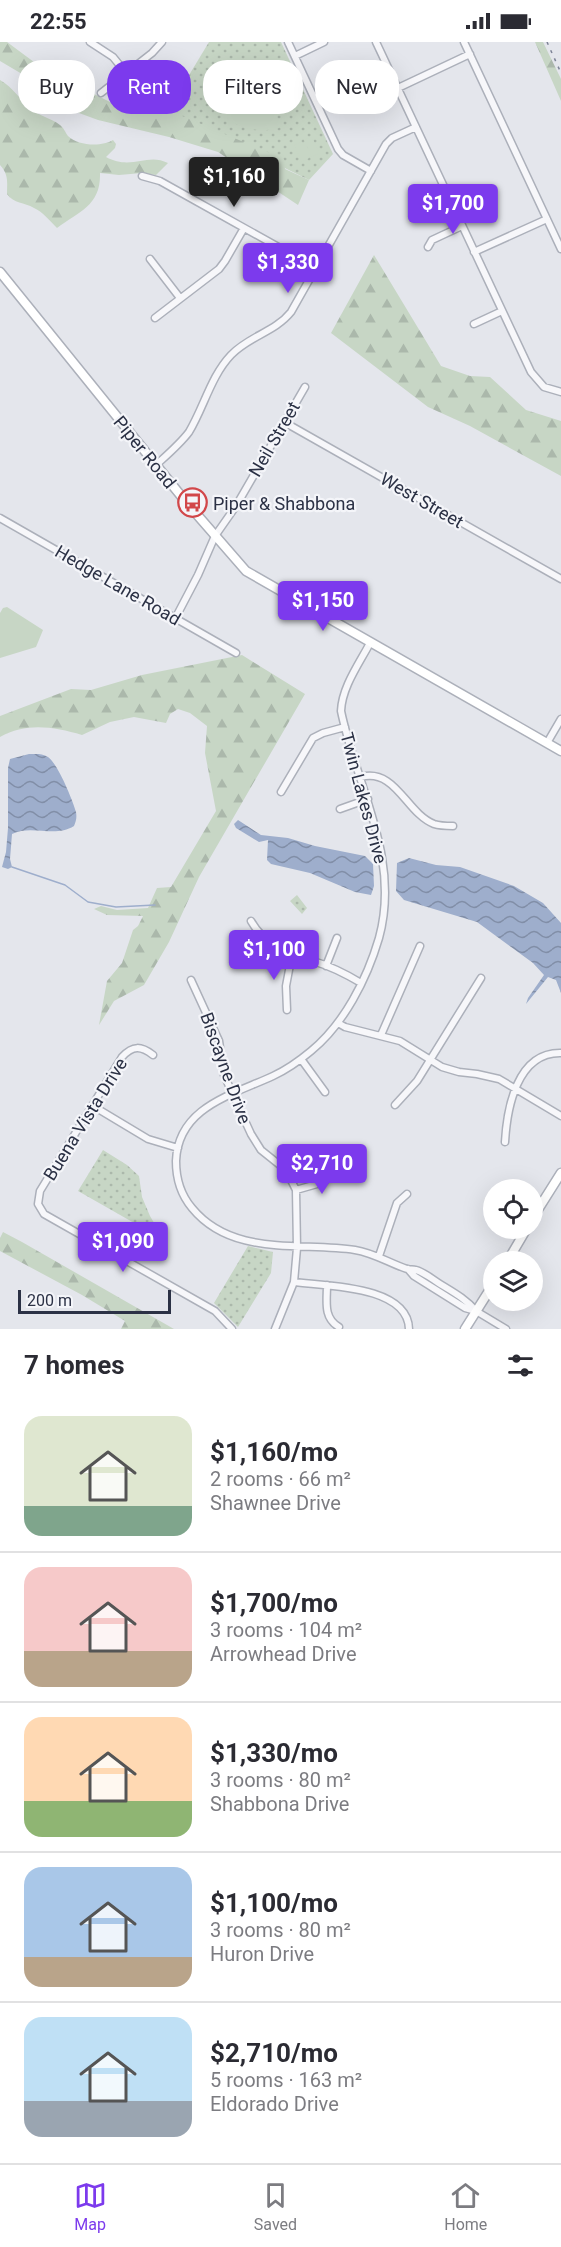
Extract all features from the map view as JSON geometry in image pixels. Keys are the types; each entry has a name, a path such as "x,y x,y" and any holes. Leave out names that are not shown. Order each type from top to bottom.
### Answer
{"street":[{"path":"90,42 116,60"},
{"path":"143,60 162,42"},
{"path":"288,42 338,148 344,155 371,171"},
{"path":"295,56 324,42"},
{"path":"376,42 385,60"},
{"path":"464,42 561,249"},
{"path":"399,88 470,54"},
{"path":"101,93 107,88"},
{"path":"399,90 536,380 549,389 561,392"},
{"path":"156,465 189,432 225,362 244,344 270,331 286,318 392,138 416,127"},
{"path":"141,176 160,181 316,268"},
{"path":"474,252 547,219"},
{"path":"428,247 432,240 462,226"},
{"path":"155,318 219,269 244,228"},
{"path":"150,259 180,298"},
{"name":"Piper Road","path":"0,272 241,566 253,576 561,751"},
{"path":"474,324 502,311"},
{"name":"Neil Street","path":"176,617 215,536 236,506 305,387"},
{"name":"West Street","path":"284,422 561,579"},
{"name":"Hedge Lane Road","path":"0,518 236,653"},
{"name":"Twin Lakes Drive","path":"370,643 342,698 341,711 381,846 385,894 379,937 361,983 338,1023 301,1059 275,1075 209,1104 197,1113 187,1126 178,1148 176,1171 187,1202 202,1219 221,1230 249,1242 274,1247 343,1249 379,1256 407,1269 414,1276 457,1303 476,1311 506,1329"},
{"path":"547,743 561,718"},
{"path":"281,792 314,735 345,727"},
{"path":"361,777 374,775 384,778 428,820 438,825 453,826"},
{"path":"339,808 368,799"},
{"path":"251,921 263,938 277,948 326,966 361,983"},
{"path":"326,966 338,938"},
{"path":"381,1035 420,946"},
{"path":"287,1010 286,986 292,954"},
{"path":"395,1105 417,1081 481,978"},
{"name":"Biscayne Drive","path":"191,981 219,1041 225,1075 255,1142 286,1170 296,1190"},
{"path":"338,1023 345,1027 400,1041 442,1067 499,1078 561,1116"},
{"name":"Buena Vista Drive","path":"153,1055 140,1048 129,1049 122,1057 40,1191 38,1204 44,1214 215,1311 232,1329"},
{"path":"505,1142 506,1126 516,1087 530,1065 537,1059 561,1053"},
{"path":"301,1059 325,1092"},
{"path":"93,1106 148,1139 178,1148"},
{"path":"543,1202 561,1173"},
{"path":"274,1329 294,1282 297,1248 296,1190 324,1182 331,1174"},
{"path":"379,1256 397,1203 407,1194"},
{"path":"294,1282 365,1291 388,1301 402,1311 411,1326"},
{"path":"327,1285 327,1315 332,1323 339,1327"},
{"path":"465,1329 483,1300"}],"green space":[{"path":"0,42 7,42 31,60 18,60 18,72 0,61"},
{"path":"209,42 281,42 289,60 203,60 203,114 303,114 303,89 333,154 309,180 176,114 191,114 191,72"},
{"path":"535,42 543,42 561,79 561,101"},
{"path":"0,80 18,96 18,114 40,114 60,125 68,136 78,142 103,144 113,140 116,144 115,148 106,157 115,161 132,162 153,159 168,163 156,175 100,173 97,193 93,200 81,212 57,228 40,212 13,200 7,194 6,175 0,165"},
{"path":"95,94 107,100 107,114 177,114 284,159 285,169 309,180 298,205 218,152 169,137 82,114 95,114"},
{"path":"222,114 276,114 279,128 256,130 245,128"},
{"path":"312,137 319,153 312,157 304,140"},
{"path":"301,142 309,158 302,162 294,145"},
{"path":"374,255 441,366 470,376 490,377 526,410 561,421 561,476 470,426 428,407 331,333"},
{"path":"7,607 43,630 36,647 0,658 0,613 3,608"},
{"path":"242,655 305,694 199,877 169,942 144,985 114,1001 99,1025 107,981 122,963 133,930 143,916 107,915 94,909 101,906 117,910 148,908 157,888 171,887 216,811 205,753 207,726 190,713 178,709 170,714 166,723 134,717 110,722 82,735 41,727 20,729 0,737 0,716 71,689 91,690 142,675"},
{"path":"297,895 307,908 302,914 290,901"},
{"path":"103,1150 127,1165 139,1176 142,1197 160,1233 157,1236 78,1191"},
{"path":"3,1232 174,1329 121,1329 125,1321 0,1251 0,1238"},
{"path":"248,1246 273,1252 271,1273 238,1327 214,1303"}],"water":[{"path":"29,754 43,755 52,761 68,792 76,812 76,819 74,826 59,831 27,830 12,834 10,859 12,867 8,869 2,867 8,828 8,768 10,759"},
{"path":"238,820 261,835 288,838 365,856 373,864 374,886 371,895 355,892 310,873 271,864 267,860 268,840 259,842 236,828 234,824"},
{"path":"409,858 436,865 460,867 514,886 543,903 561,923 561,993 556,980 548,977 526,1004 544,975 533,963 477,922 404,900 396,891 397,863"}],"waterway":[{"path":"12,867 65,885 88,902 116,907 155,905"}],"railway":[{"path":"547,42 561,73"}],"place":[{"name":"Piper & Shabbona","path":"192,503"}]}
